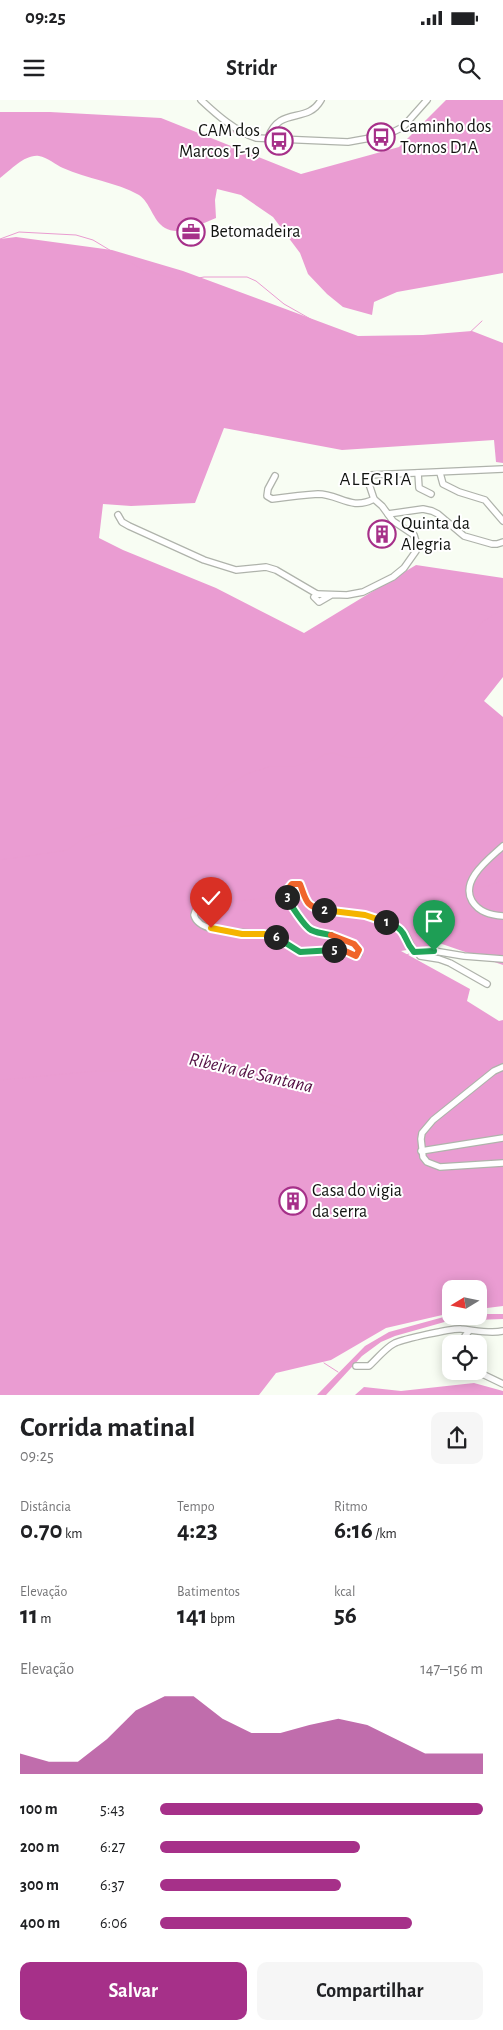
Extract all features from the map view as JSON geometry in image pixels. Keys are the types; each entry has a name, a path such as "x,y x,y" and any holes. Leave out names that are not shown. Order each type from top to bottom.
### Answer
{"street":[{"path":"201,100 211,111 248,135 256,138 348,142 387,135 403,127 427,100"},
{"path":"268,138 270,131 282,119 312,112 319,101"},
{"path":"118,515 122,522 129,526 204,560 236,570 266,567 276,570 317,594 347,596 363,592 384,583 404,568 413,558 417,545 414,536 393,521 374,500 368,481 370,476 503,469"},
{"path":"418,473 419,488 431,494"},
{"path":"440,473 442,484 459,492 485,500 503,521"},
{"path":"275,476 268,488 267,496 272,499 321,494 352,504 366,503 374,500"},
{"path":"388,514 423,509 432,511 464,536 497,544 503,542"},
{"path":"503,846 484,865 469,887 469,893 475,905 483,912 503,916"},
{"path":"200,886 208,882 212,885 211,891 199,902 194,915 197,922 205,926 242,934 272,935 300,952 336,949 353,955 359,954 359,950 354,944 335,936 313,931 306,926 287,898 287,890 292,884 296,883 300,884 308,904 318,909 365,915 397,927 405,933 413,950 420,956 450,963 486,984"},
{"path":"418,953 434,951 464,956 503,959"},
{"path":"503,1067 494,1071 433,1120 421,1136 423,1157 427,1162 440,1167 503,1163"},
{"path":"421,1150 503,1138"},
{"path":"356,1366 369,1366 396,1342 452,1329 503,1331"},
{"path":"466,1335 470,1331"},
{"path":"487,1376 503,1384"}],"shaded area":[{"path":"446,100 503,100 503,273 397,292 374,302 372,315 343,307 327,294 308,274 300,253 273,217 241,195 217,189 215,200 216,218 191,228 177,231 161,225 146,202 139,195 121,187 72,172 39,156 23,160 0,178 0,112 50,112 161,118 301,174 399,147"},
{"path":"16,237 112,250 183,271 358,336 423,335 472,331 503,343 503,463 496,462 494,440 342,450 224,428 195,503 131,506 103,504 99,538 123,550 216,588 304,633 416,565 503,578 503,677 484,701 503,717 503,965 442,944 401,951 470,989 467,1001 499,1021 503,1020 503,1306 488,1308 488,1280 442,1280 442,1315 386,1328 331,1360 276,1373 259,1395 0,1395 0,239"},
{"path":"488,1314 503,1314 503,1319 488,1320"},
{"path":"442,1317 442,1323 381,1342 362,1356 326,1395 317,1395 365,1346 389,1332"},
{"path":"474,1383 503,1391 503,1395 355,1395 364,1387 401,1391"}],"waterway":[{"path":"197,100 237,135"},
{"path":"0,239 19,232 76,235 93,240 143,270 182,281 204,277 247,277 256,281 284,304 367,351 397,357 416,354 434,343 466,336 482,321"},
{"path":"0,860 67,850 86,837 125,826 177,821 196,816 208,807 225,786 249,773 269,767 293,767 317,759 325,754 334,753 348,758 367,758 379,751 420,712 482,622 503,609"},
{"path":"306,894 356,884 386,870 410,868 466,886"},
{"path":"473,888 488,886 503,880"},
{"path":"416,948 457,900 464,887"},
{"path":"290,895 300,895"},
{"path":"200,919 205,912 221,903 284,896"},
{"path":"177,934 195,923"},
{"path":"398,959 411,953"},
{"name":"Ribeira de Santana","path":"0,1080 97,1071 191,1069 262,1084 355,1112 367,1100 386,1103 404,1128 417,1133"},
{"name":"Ribeira de Santana","path":"425,1136 458,1143"},
{"path":"324,1363 338,1372"}],"place":[{"name":"Caminho dos Tornos D1A","path":"381,137"},
{"name":"CAM dos Marcos T-19","path":"279,141"},
{"name":"Betomadeira","path":"191,232"},
{"name":"Quinta da Alegria","path":"382,534"},
{"name":"Casa do vigia da serra","path":"293,1201"}],"district":[{"name":"ALEGRIA","path":"376,479"}],"route":[{"path":"211,928 242,934 272,935 300,952 336,949 356,956 359,954 358,947 354,944 335,936 313,931 304,924 298,912 288,902 287,898 287,890 292,884 296,883 300,884 308,904 318,909 365,915 391,924 405,933 414,952 434,951"}]}
